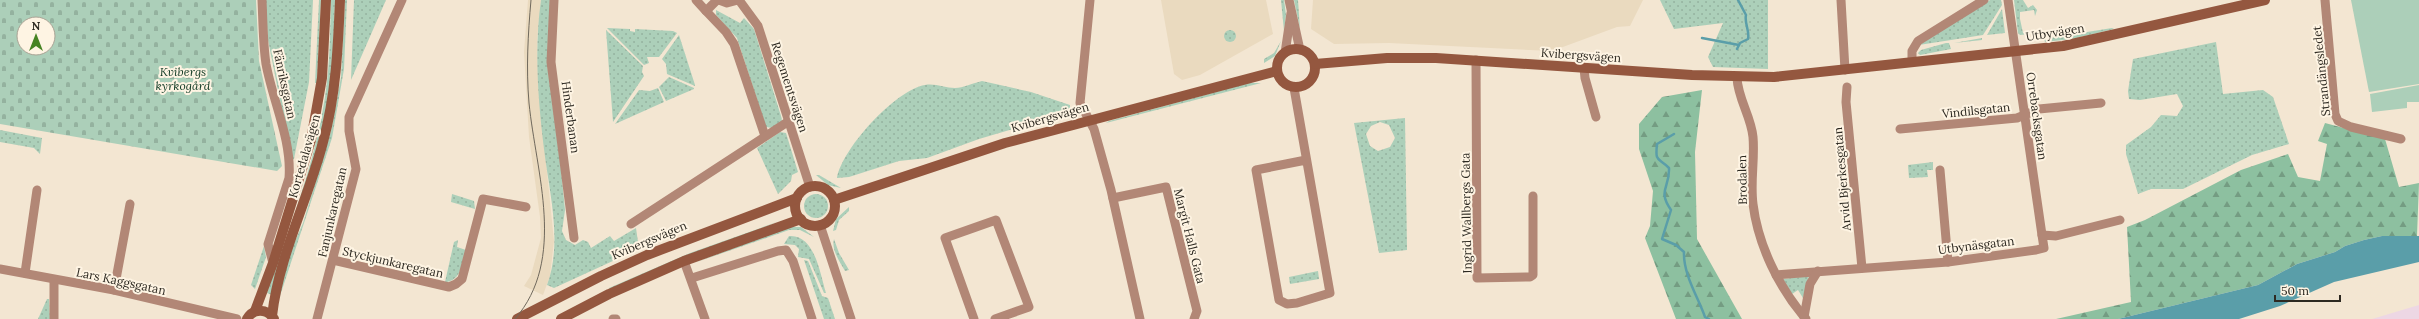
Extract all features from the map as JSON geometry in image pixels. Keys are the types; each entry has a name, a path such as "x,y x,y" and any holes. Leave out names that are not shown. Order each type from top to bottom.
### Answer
{"street":[{"name":"Fänriksgatan","path":"262,0 266,64 286,144 290,170 289,178 268,244 273,263"},
{"name":"Kortedalavägen","path":"247,319 255,311 273,263 305,163 315,123 323,70 326,0"},
{"name":"Kortedalavägen","path":"255,311 261,310 273,318 280,271 317,162 328,122 336,66 340,0"},
{"name":"Fanjunkaregatan","path":"317,319 356,168 349,131 349,117 402,0"},
{"name":"Hinderbanan","path":"554,0 551,62 574,238"},
{"path":"696,0 726,32 734,44 765,136"},
{"path":"706,11 718,0 727,3 738,0"},
{"name":"Regementsvägen","path":"738,0 758,26 810,187"},
{"path":"1090,0 1080,102 1094,129 1113,198 1140,319"},
{"path":"1289,0 1300,50"},
{"path":"1841,0 1845,70"},
{"path":"1912,62 1912,51 1918,41 1984,0"},
{"name":"Orrebacksgatan","path":"2008,0 2042,235"},
{"name":"Utbyvägen","path":"1845,70 2063,46 2265,0"},
{"name":"Strandängsledet","path":"2325,0 2335,114 2338,121 2352,127 2401,139"},
{"path":"1285,53 1300,50 1308,53 1315,64 1315,72 1312,80 1306,85 1294,88 1282,82 1277,71 1278,61 1285,53 1291,13"},
{"name":"Kvibergsvägen","path":"1315,64 1408,57 1476,60 1738,78 1782,76 1845,70"},
{"name":"Ingrid Wallbergs Gata","path":"1476,60 1477,278 1530,277 1533,275 1533,196"},
{"path":"1584,68 1585,78 1596,117"},
{"name":"Kvibergsvägen","path":"834,200 1005,143 1089,119 1277,71"},
{"name":"Brodalen","path":"1738,78 1739,93 1753,135 1754,210 1759,234 1776,275 1805,318"},
{"name":"Arvid Bjerkesgatan","path":"1847,87 1846,102 1862,268"},
{"path":"1294,88 1330,293 1287,304 1279,300 1256,170 1306,160"},
{"name":"Vindilsgatan","path":"1900,129 2017,118 2039,109 2102,103"},
{"path":"631,224 765,136 789,122"},
{"path":"1940,170 1948,262"},
{"path":"797,198 796,209 801,219 812,225 820,225 832,216 834,200 825,189 810,187"},
{"name":"Kvibergsvägen","path":"517,319 600,276 647,255 797,198 802,191 810,187"},
{"name":"Margit Halls Gata","path":"1113,198 1166,187 1197,312 1194,319"},
{"path":"25,273 37,190"},
{"name":"Styckjunkaregatan","path":"333,260 449,287 462,279 483,199 526,207"},
{"path":"114,290 130,204"},
{"path":"561,319 609,294 684,261 801,219"},
{"path":"974,319 945,238 996,220 1029,307 995,319"},
{"path":"2042,235 2056,236 2120,220"},
{"path":"820,225 851,319"},
{"name":"Utbynäsgatan","path":"1776,275 1948,262 2044,248 2042,235"},
{"path":"692,278 786,250 793,261 812,319"},
{"path":"684,261 692,278 705,319"},
{"name":"Lars Kaggsgatan","path":"0,269 114,290 237,319"},
{"path":"1805,318 1810,284 1818,271"},
{"path":"54,280 54,319"}],"shaded area":[{"path":"528,0 541,0 537,39 538,83 554,241 550,276 543,295 524,286 531,275 541,238 540,217 529,137 524,52"},
{"path":"1161,0 1266,0 1273,34 1200,75 1182,80 1174,74"},
{"path":"1313,0 1643,0 1630,26 1617,27 1552,51 1389,43 1334,44 1311,29"},
{"path":"2419,305 2419,319 2372,319"}],"green space":[{"name":"Kvibergs kyrkogård","path":"0,0 256,0 259,61 282,166 277,171 0,124"},
{"path":"265,0 313,0 309,82 294,159 292,160 268,40"},
{"path":"319,0 321,0 317,83 315,83"},
{"path":"331,0 335,0 332,65 327,104 316,152 272,295 267,293 308,172 321,122 330,49"},
{"path":"345,0 347,0 344,69 332,138 279,296 288,257 303,223 331,131 341,77"},
{"path":"354,0 386,0 351,80"},
{"path":"541,0 550,0 547,63 565,210 562,231 566,240 575,245 583,240 588,242 591,248 610,236 614,241 636,228 639,249 554,288 547,285 552,269 554,234 540,112 537,56"},
{"path":"1281,0 1284,0 1286,15 1284,31"},
{"path":"1294,0 1298,0 1300,29"},
{"path":"1660,0 1768,0 1768,69 1713,67 1708,57 1723,23 1674,29"},
{"path":"1990,0 2001,0 2002,5 1983,35 1919,45"},
{"path":"2014,0 2023,0 2028,8 2033,5 2037,10 2035,16 2034,10 2020,12 2023,33 2031,33 2030,34 2020,35 2018,33"},
{"path":"2351,0 2419,0 2419,84 2369,92"},
{"path":"2002,9 2005,33 1987,35"},
{"path":"716,10 740,23 744,18 754,29 782,121 772,128 766,127 737,38 716,15"},
{"path":"607,28 630,29 630,31 635,32 635,29 673,31 677,33 659,57 647,57 649,63 644,65"},
{"path":"2112,28 2114,29 2072,39 2045,42 2044,39"},
{"path":"606,30 643,66 642,72 644,76 613,122"},
{"path":"1228,30 1232,30 1236,36 1232,42 1228,42 1224,38 1224,34"},
{"path":"679,35 695,86 667,74 666,64 662,59"},
{"path":"1982,38 1982,40 1954,43"},
{"path":"1281,41 1275,56 1264,63 1264,59 1274,53"},
{"path":"2216,42 2223,94 2263,90 2273,97 2289,144 2252,155 2183,189 2151,189 2138,194 2126,154 2126,145 2151,127 2161,115 2177,116 2183,106 2177,94 2140,100 2129,99 2128,91 2133,59"},
{"path":"1949,43 1951,49 1920,55 1918,53 1921,50"},
{"path":"669,77 694,89 666,101 659,87"},
{"path":"982,81 1031,92 1070,105 1070,110 1064,114 979,139 927,158 899,161 849,177 837,178 841,166 859,137 885,109 899,98 913,89 925,85 955,88"},
{"path":"1249,83 1261,83 1106,123 1109,121"},
{"path":"2419,85 2419,102 2407,102 2407,108 2372,112 2370,94"},
{"path":"658,88 664,102 615,124 639,90 650,91"},
{"path":"1702,90 1695,152 1697,239 1742,319 1676,319 1645,238 1650,226 1653,191 1639,149 1639,124 1662,97"},
{"path":"1405,118 1407,250 1379,253 1354,123","holes":["1380,122 1389,125 1395,138 1390,147 1378,151 1370,146 1366,134 1371,126"]},
{"path":"2325,123 2385,139 2399,187 2419,183 2417,236 2382,236 2364,240 2345,246 2335,252 2297,264 2258,285 2118,319 2056,319 2131,302 2127,227 2145,220 2241,170 2288,154 2298,177 2320,181 2327,144 2318,141"},
{"path":"0,130 42,138 40,154 34,148 0,142"},
{"path":"780,132 786,133 798,172 792,175 791,181 778,194 757,148"},
{"path":"1933,162 1933,170 1927,170 1928,177 1909,178 1908,165"},
{"path":"816,175 819,175 841,188 828,185"},
{"path":"452,194 474,201 475,209 451,202"},
{"path":"816,194 824,198 828,206 824,214 816,218 808,214 804,206 808,198"},
{"path":"849,207 849,211 839,220 836,230 833,231 836,219"},
{"path":"777,222 610,291 609,288 690,253"},
{"path":"789,227 801,227 814,237 800,230 789,230 694,263"},
{"path":"789,236 798,237 805,241 811,248 819,266 826,293 824,293 809,259 798,257 799,249 795,245 784,244"},
{"path":"834,239 839,253 849,270 845,271 836,256 833,243"},
{"path":"458,240 457,247 466,250 461,269 456,277 445,282 454,242"},
{"path":"264,246 266,257 255,289 251,285"},
{"path":"804,260 808,261 822,296 828,298 835,319 824,319"},
{"path":"1318,271 1319,279 1290,284 1289,277"},
{"path":"1809,276 1803,298 1798,290 1792,294 1783,279"},
{"path":"47,299 49,299 50,319 38,319"}],"water":[{"path":"2382,236 2419,236 2419,262 2334,282 2280,306 2239,319 2118,319 2258,285 2297,264 2335,252 2345,246"}],"waterway":[{"path":"1737,49 1740,43 1748,39 1746,15 1738,0"},
{"path":"1702,38 1739,45"},
{"path":"1674,134 1657,144 1657,157 1669,168 1669,175 1664,193 1671,210 1662,239 1676,245 1684,252 1684,260 1688,277 1705,317 1709,319"}],"tram line":[{"path":"515,319 531,295 540,270 544,243 544,215 541,186 528,90 528,51 531,0"}]}
